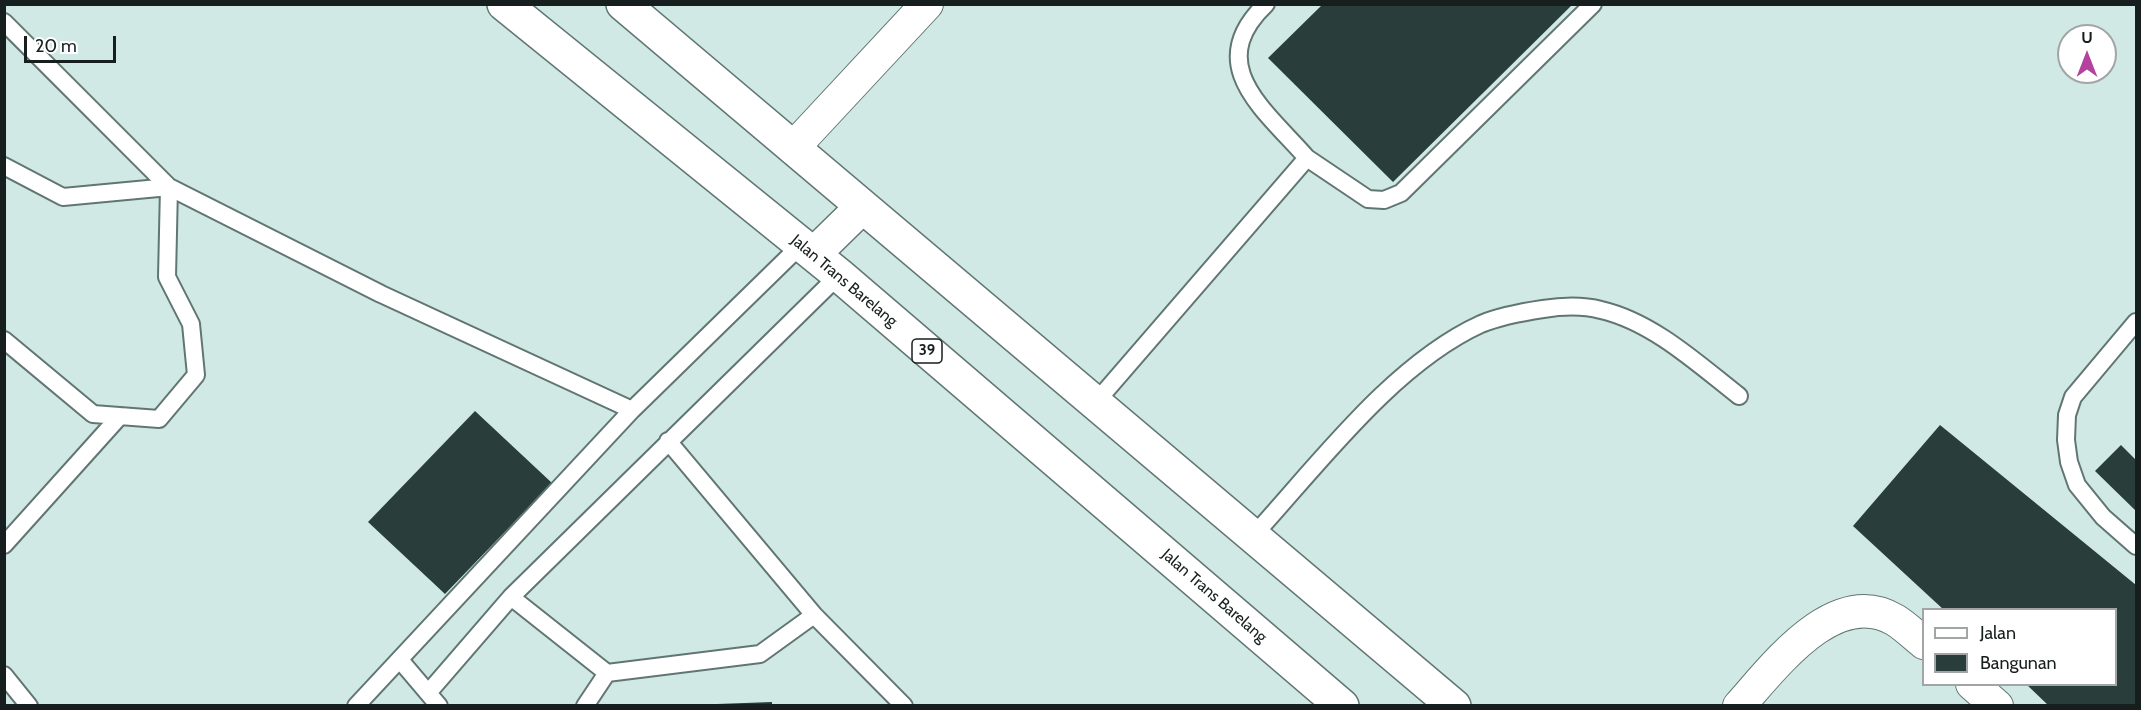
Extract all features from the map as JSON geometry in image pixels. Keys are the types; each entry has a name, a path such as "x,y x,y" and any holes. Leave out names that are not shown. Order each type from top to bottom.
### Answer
{"highway":[{"name":"Jalan Trans Barelang","path":"504,4 808,249 1342,705"},
{"path":"623,4 1454,705"},
{"path":"808,249 861,207"}],"street":[{"path":"793,148 927,4"},
{"path":"1739,705 1789,651 1823,623 1843,614 1863,612 1880,614 1895,620 1922,642"},
{"path":"1974,686 1997,705"}],"lane":[{"path":"1266,4 1247,26 1240,40 1238,53 1245,86 1307,158 1368,199 1384,200 1401,193 1593,4"},
{"path":"4,22 169,187 381,294 632,410"},
{"path":"1096,402 1307,158"},
{"path":"4,166 63,197 169,187"},
{"path":"4,340 93,414 159,419 196,375 191,324 167,277 169,187"},
{"path":"356,705 632,410 808,249"},
{"path":"400,660 433,699 511,597 839,275"},
{"path":"1253,536 1380,397 1440,347 1493,320 1526,311 1566,306 1602,310 1652,332 1686,354 1739,396"},
{"path":"2136,322 2073,397 2067,415 2066,440 2069,462 2077,485 2103,517 2136,546"},
{"path":"4,545 120,416"},
{"path":"668,441 814,615 904,705"},
{"path":"511,597 607,673 760,654 814,615"},
{"path":"585,705 607,673"},
{"path":"4,675 29,705"}],"building":[{"path":"1323,4 1573,4 1393,182 1268,58"},
{"path":"475,411 552,483 445,594 368,522"},
{"path":"1940,425 2136,585 2136,706 2049,706 2028,686 2117,686 2117,608 1942,608 1853,526"},
{"path":"2121,445 2136,460 2136,511 2095,471"},
{"path":"772,702 772,706 717,706 717,704"}]}
